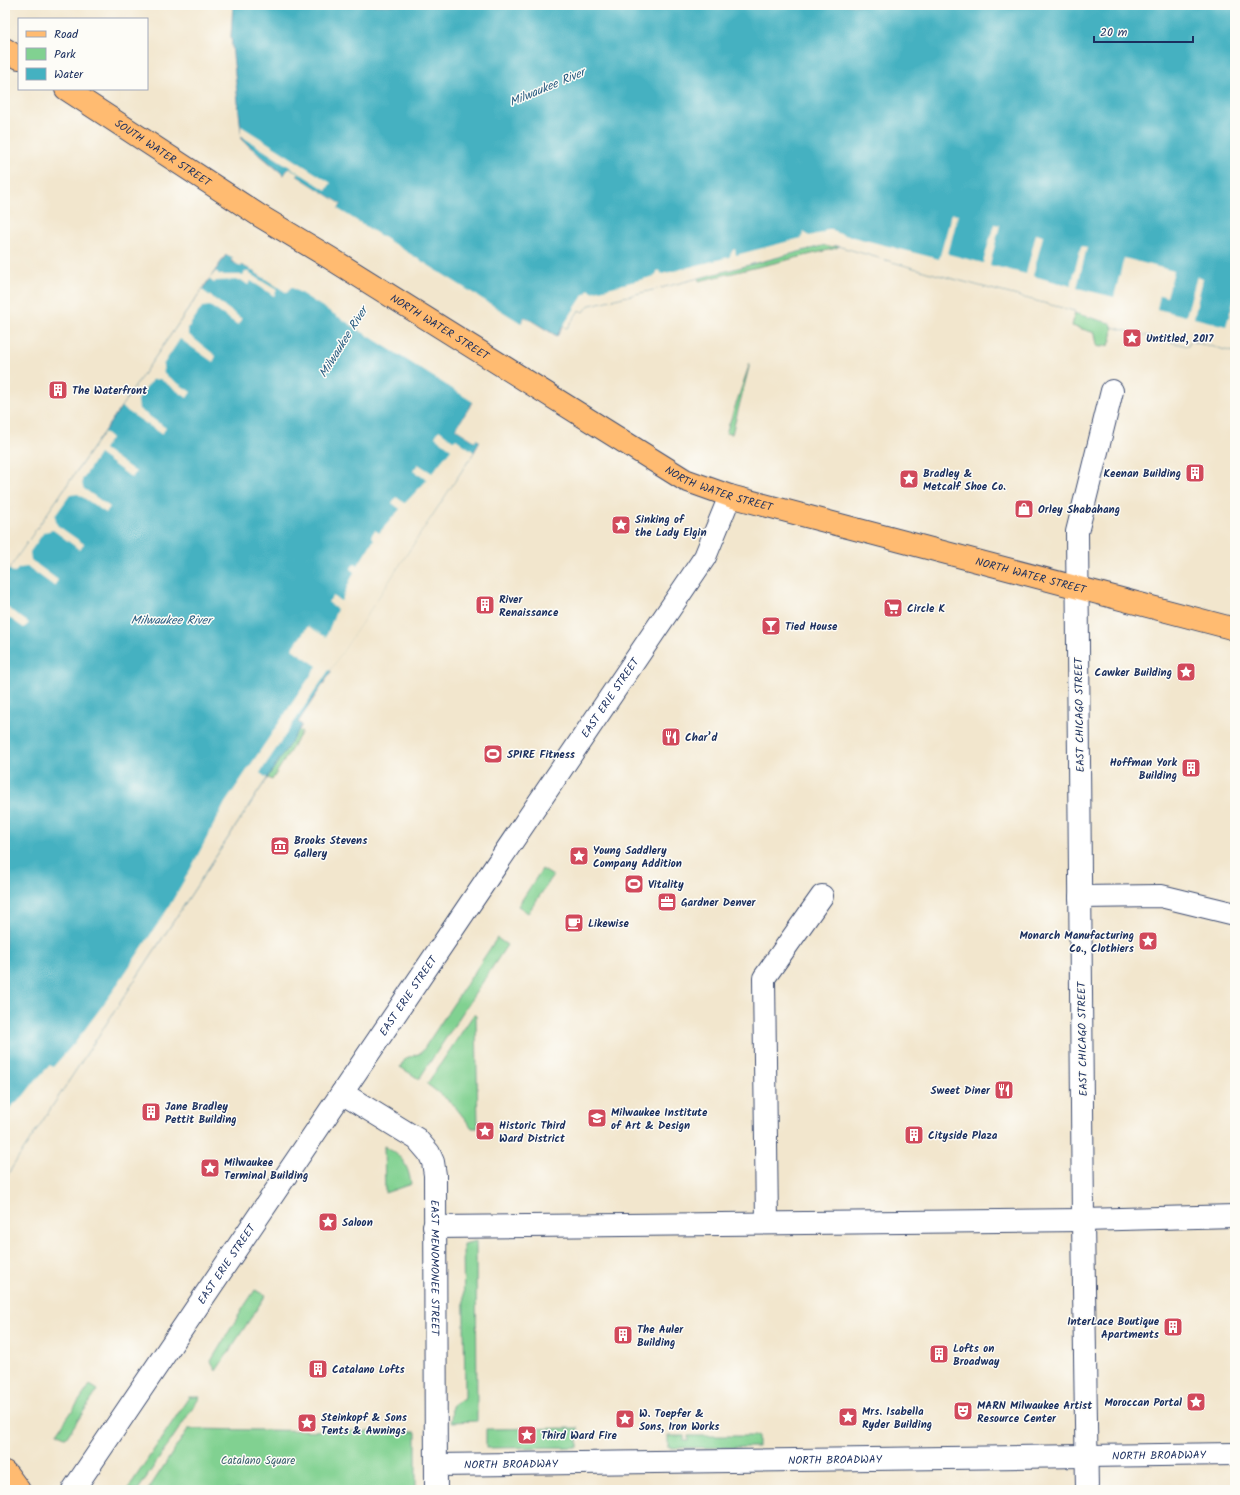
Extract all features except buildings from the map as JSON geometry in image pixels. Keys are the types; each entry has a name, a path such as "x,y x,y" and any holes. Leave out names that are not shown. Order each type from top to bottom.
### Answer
{"main road":[{"path":"5,49 18,57"},
{"name":"SOUTH WATER STREET","path":"68,90 260,216"},
{"name":"NORTH WATER STREET","path":"260,216 337,262 685,480 730,496 1235,629"},
{"path":"5,1472 19,1490"}],"street":[{"name":"EAST CHICAGO STREET","path":"1088,1490 1083,1220 1077,532 1112,391"},
{"name":"EAST ERIE STREET","path":"72,1490 705,557 730,496"},
{"path":"767,1223 764,978 822,896"},
{"path":"1080,897 1161,896 1235,914"},
{"name":"EAST MENOMONEE STREET","path":"342,1093 417,1140 429,1153 433,1162 435,1175 436,1490"},
{"path":"434,1227 1083,1220 1235,1216"},
{"name":"NORTH BROADWAY","path":"436,1465 1235,1454"}],"green space":[{"path":"824,245 830,247 838,246 837,248 699,281 699,278"},
{"path":"1075,313 1111,323 1112,334 1109,345 1101,347 1097,346 1095,333 1072,326"},
{"path":"750,363 732,434 726,433"},
{"path":"298,730 302,732 272,780 267,778"},
{"path":"542,869 553,876 528,913 518,906"},
{"path":"497,938 507,945 419,1079 400,1067 406,1058 421,1053"},
{"path":"474,1014 476,1016 478,1128 472,1128 453,1104 427,1084"},
{"path":"384,1146 395,1153 403,1161 408,1171 411,1184 385,1193"},
{"path":"476,1241 477,1421 451,1422 452,1406 465,1397 463,1244"},
{"path":"255,1290 266,1295 216,1371 211,1361"},
{"path":"90,1385 98,1390 66,1438 57,1433"},
{"path":"189,1397 200,1397 138,1490 127,1490"},
{"path":"578,1428 578,1447 486,1448 486,1429"},
{"name":"Catalano Square","path":"188,1429 416,1432 416,1490 148,1490"},
{"path":"668,1436 684,1436 684,1441 688,1441 688,1436 758,1436 758,1447 668,1448"}],"water":[{"name":"Milwaukee River","path":"233,5 1235,5 1235,352 1190,341 1188,346 1113,327 1111,323 1075,313 1075,311 928,272 835,245 824,245 589,305 584,312 579,310 567,328 563,326 557,336 525,317 456,429 475,441 476,439 480,441 474,452 330,670 331,672 298,722 302,725 5,1178 5,575 226,255 233,258 231,261 248,268 287,292 341,204 297,176 299,174 289,168 284,175 242,140 231,36"}],"pier":[{"path":"241,126 331,183 326,190 241,136"},
{"path":"289,168 299,173 297,176 341,204 338,209 521,323 525,317 558,338 526,320 459,428 474,438 477,437 482,440 482,442 476,439 475,441 456,429 473,402 291,287 287,293 248,268 242,265 241,267 231,260 234,256 234,260 240,264 242,263 249,266 286,290 289,286 339,205 296,178 296,174 289,170 285,177 283,177"},
{"path":"952,213 958,215 948,254 983,263 994,224 1000,225 990,265 1026,274 1036,234 1043,236 1033,276 1071,286 1081,246 1087,247 1077,288 1114,297 1124,258 1174,271 1167,297 1160,295 1157,309 1186,316 1197,276 1203,278 1194,318 1226,326 1235,296 1235,321 1233,328 1235,329 1235,352 1190,341 1188,346 1113,327 1111,323 1075,313 1075,311 928,272 835,245 830,247 824,245 589,305 584,312 579,310 567,328 563,326 584,294 589,289 592,292 655,276 658,270 662,274 729,257 735,249 736,255 801,238 804,232 809,236 822,233 827,229 832,229 837,233 939,259"},
{"path":"216,271 220,275 243,275 245,272 249,272 277,290 274,296 251,281 248,285 241,280 216,281 214,283 209,279"},
{"path":"202,290 242,319 238,325 210,306 202,307 188,328 188,334 216,356 213,362 180,339 163,365 164,374 191,392 187,398 160,379 152,380 138,400 139,409 166,428 162,434 121,407"},
{"path":"439,430 454,441 456,439 474,452 330,671 329,670 260,773 267,778 5,1178 5,1113 21,1099 50,1065 53,1067 77,1040 111,994 167,910 225,803 317,666 292,649 308,626 326,637 337,609 328,602 333,596 341,601 354,572 350,569 355,563 358,565 374,539 371,536 375,530 379,533 400,509 392,503 396,497 405,503 427,480 413,471 418,464 432,473 451,449 435,437"},
{"path":"104,432 111,438 104,449 136,472 132,478 99,454 82,480 83,488 110,507 106,513 78,494 70,495 55,516 57,525 84,544 80,550 53,530 44,532 30,552 31,560 58,580 54,586 28,567 19,568 14,573 9,569"},
{"path":"5,606 29,623 24,628 5,615"}],"place":[{"name":"Untitled, 2017","path":"1132,338"},
{"name":"The Waterfront","path":"58,390"},
{"name":"Keenan Building","path":"1195,473"},
{"name":"Bradley & Metcalf Shoe Co.","path":"909,479"},
{"name":"Orley Shabahang","path":"1024,509"},
{"name":"Sinking of the Lady Elgin","path":"621,525"},
{"name":"River Renaissance","path":"485,605"},
{"name":"Circle K","path":"893,608"},
{"name":"Tied House","path":"771,626"},
{"name":"Cawker Building","path":"1186,672"},
{"name":"Char’d","path":"671,737"},
{"name":"SPIRE Fitness","path":"493,754"},
{"name":"Hoffman York Building","path":"1191,768"},
{"name":"Brooks Stevens Gallery","path":"280,846"},
{"name":"Young Saddlery Company Addition","path":"579,856"},
{"name":"Vitality","path":"634,884"},
{"name":"Gardner Denver","path":"667,902"},
{"name":"Likewise","path":"574,923"},
{"name":"Monarch Manufacturing Co., Clothiers","path":"1148,941"},
{"name":"Sweet Diner","path":"1004,1090"},
{"name":"Jane Bradley Pettit Building","path":"151,1112"},
{"name":"Milwaukee Institute of Art & Design","path":"597,1118"},
{"name":"Historic Third Ward District","path":"485,1131"},
{"name":"Cityside Plaza","path":"914,1135"},
{"name":"Milwaukee Terminal Building","path":"210,1168"},
{"name":"Saloon","path":"328,1222"},
{"name":"InterLace Boutique Apartments","path":"1173,1327"},
{"name":"The Auler Building","path":"623,1335"},
{"name":"Lofts on Broadway","path":"939,1354"},
{"name":"Catalano Lofts","path":"318,1369"},
{"name":"Moroccan Portal","path":"1196,1402"},
{"name":"MARN Milwaukee Artist Resource Center","path":"963,1411"},
{"name":"Mrs. Isabella Ryder Building","path":"848,1417"},
{"name":"W. Toepfer & Sons, Iron Works","path":"625,1419"},
{"name":"Steinkopf & Sons Tents & Awnings","path":"307,1423"},
{"name":"Third Ward Fire","path":"527,1435"}]}
